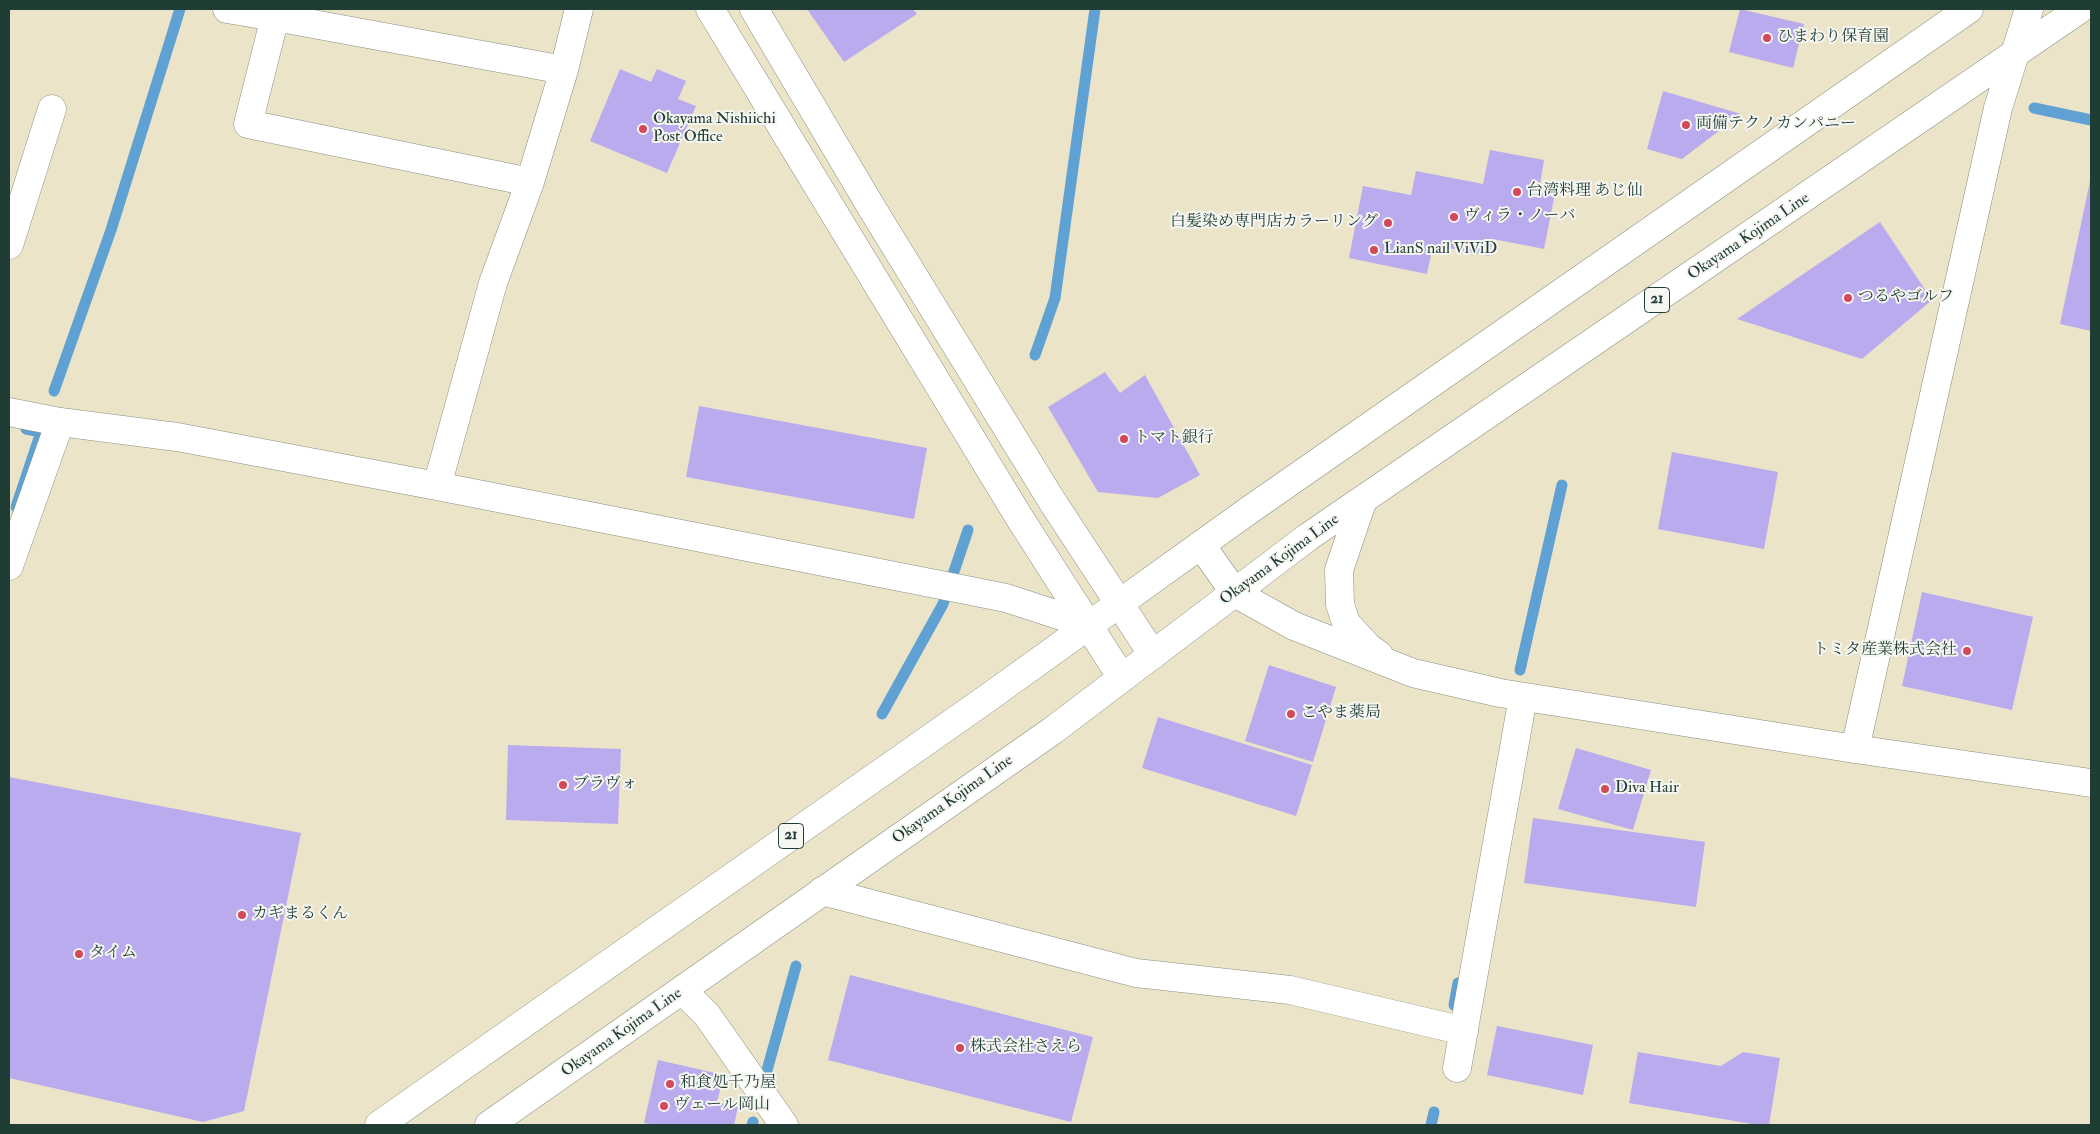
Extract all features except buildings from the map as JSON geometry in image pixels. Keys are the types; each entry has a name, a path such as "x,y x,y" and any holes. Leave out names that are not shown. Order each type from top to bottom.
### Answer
{"street":[{"path":"227,9 564,70"},
{"path":"437,486 493,283 530,182 564,70 578,9"},
{"path":"710,9 1019,517 1122,678"},
{"path":"754,9 873,210 1052,501 1153,654"},
{"name":"21","path":"379,1125 1201,545 1969,9"},
{"path":"1855,749 1998,108 2029,9"},
{"name":"Okayama Kojima Line","path":"489,1125 1052,731 1308,537 1362,502 2080,9"},
{"path":"275,17 248,124 530,182"},
{"path":"9,245 52,109"},
{"path":"9,412 60,422 177,437 948,586 1006,598 1089,625"},
{"path":"9,566 60,422"},
{"path":"1362,502 1339,570 1340,604 1346,622 1368,647 1391,664"},
{"path":"1201,545 1234,592 1294,626 1413,673 1523,697 1855,749 2091,782"},
{"path":"1457,1068 1523,697"},
{"path":"822,891 1136,973 1290,990 1464,1031"},
{"path":"683,991 707,1015 784,1125"}],"waterway":[{"path":"54,391 111,230 180,9"},
{"path":"1035,355 1055,298 1095,9"},
{"path":"2034,108 2091,120"},
{"path":"16,507 41,432 26,429"},
{"path":"1520,670 1562,485"},
{"path":"882,714 943,604 968,530"},
{"path":"766,1074 796,966"},
{"path":"1454,1005 1458,983"},
{"path":"1431,1125 1434,1112"}],"place":[{"name":"ひまわり保育園","path":"1767,38"},
{"name":"両備テクノカンパニー","path":"1686,125"},
{"name":"Okayama Nishiichi Post Office","path":"643,129"},
{"name":"台湾料理 あじ仙","path":"1517,192"},
{"name":"ヴィラ・ノーバ","path":"1454,217"},
{"name":"白髪染め専門店カラーリング","path":"1388,223"},
{"name":"LianS nail ViViD","path":"1374,250"},
{"name":"つるやゴルフ","path":"1848,298"},
{"name":"トマト銀行","path":"1124,439"},
{"name":"トミタ産業株式会社","path":"1967,651"},
{"name":"こやま薬局","path":"1291,714"},
{"name":"ブラヴォ","path":"563,785"},
{"name":"Diva Hair","path":"1605,789"},
{"name":"カギまるくん","path":"242,915"},
{"name":"タイム","path":"79,954"},
{"name":"株式会社さえら","path":"960,1048"},
{"name":"和食処千乃屋","path":"670,1084"},
{"name":"ヴェール岡山","path":"664,1106"}]}
